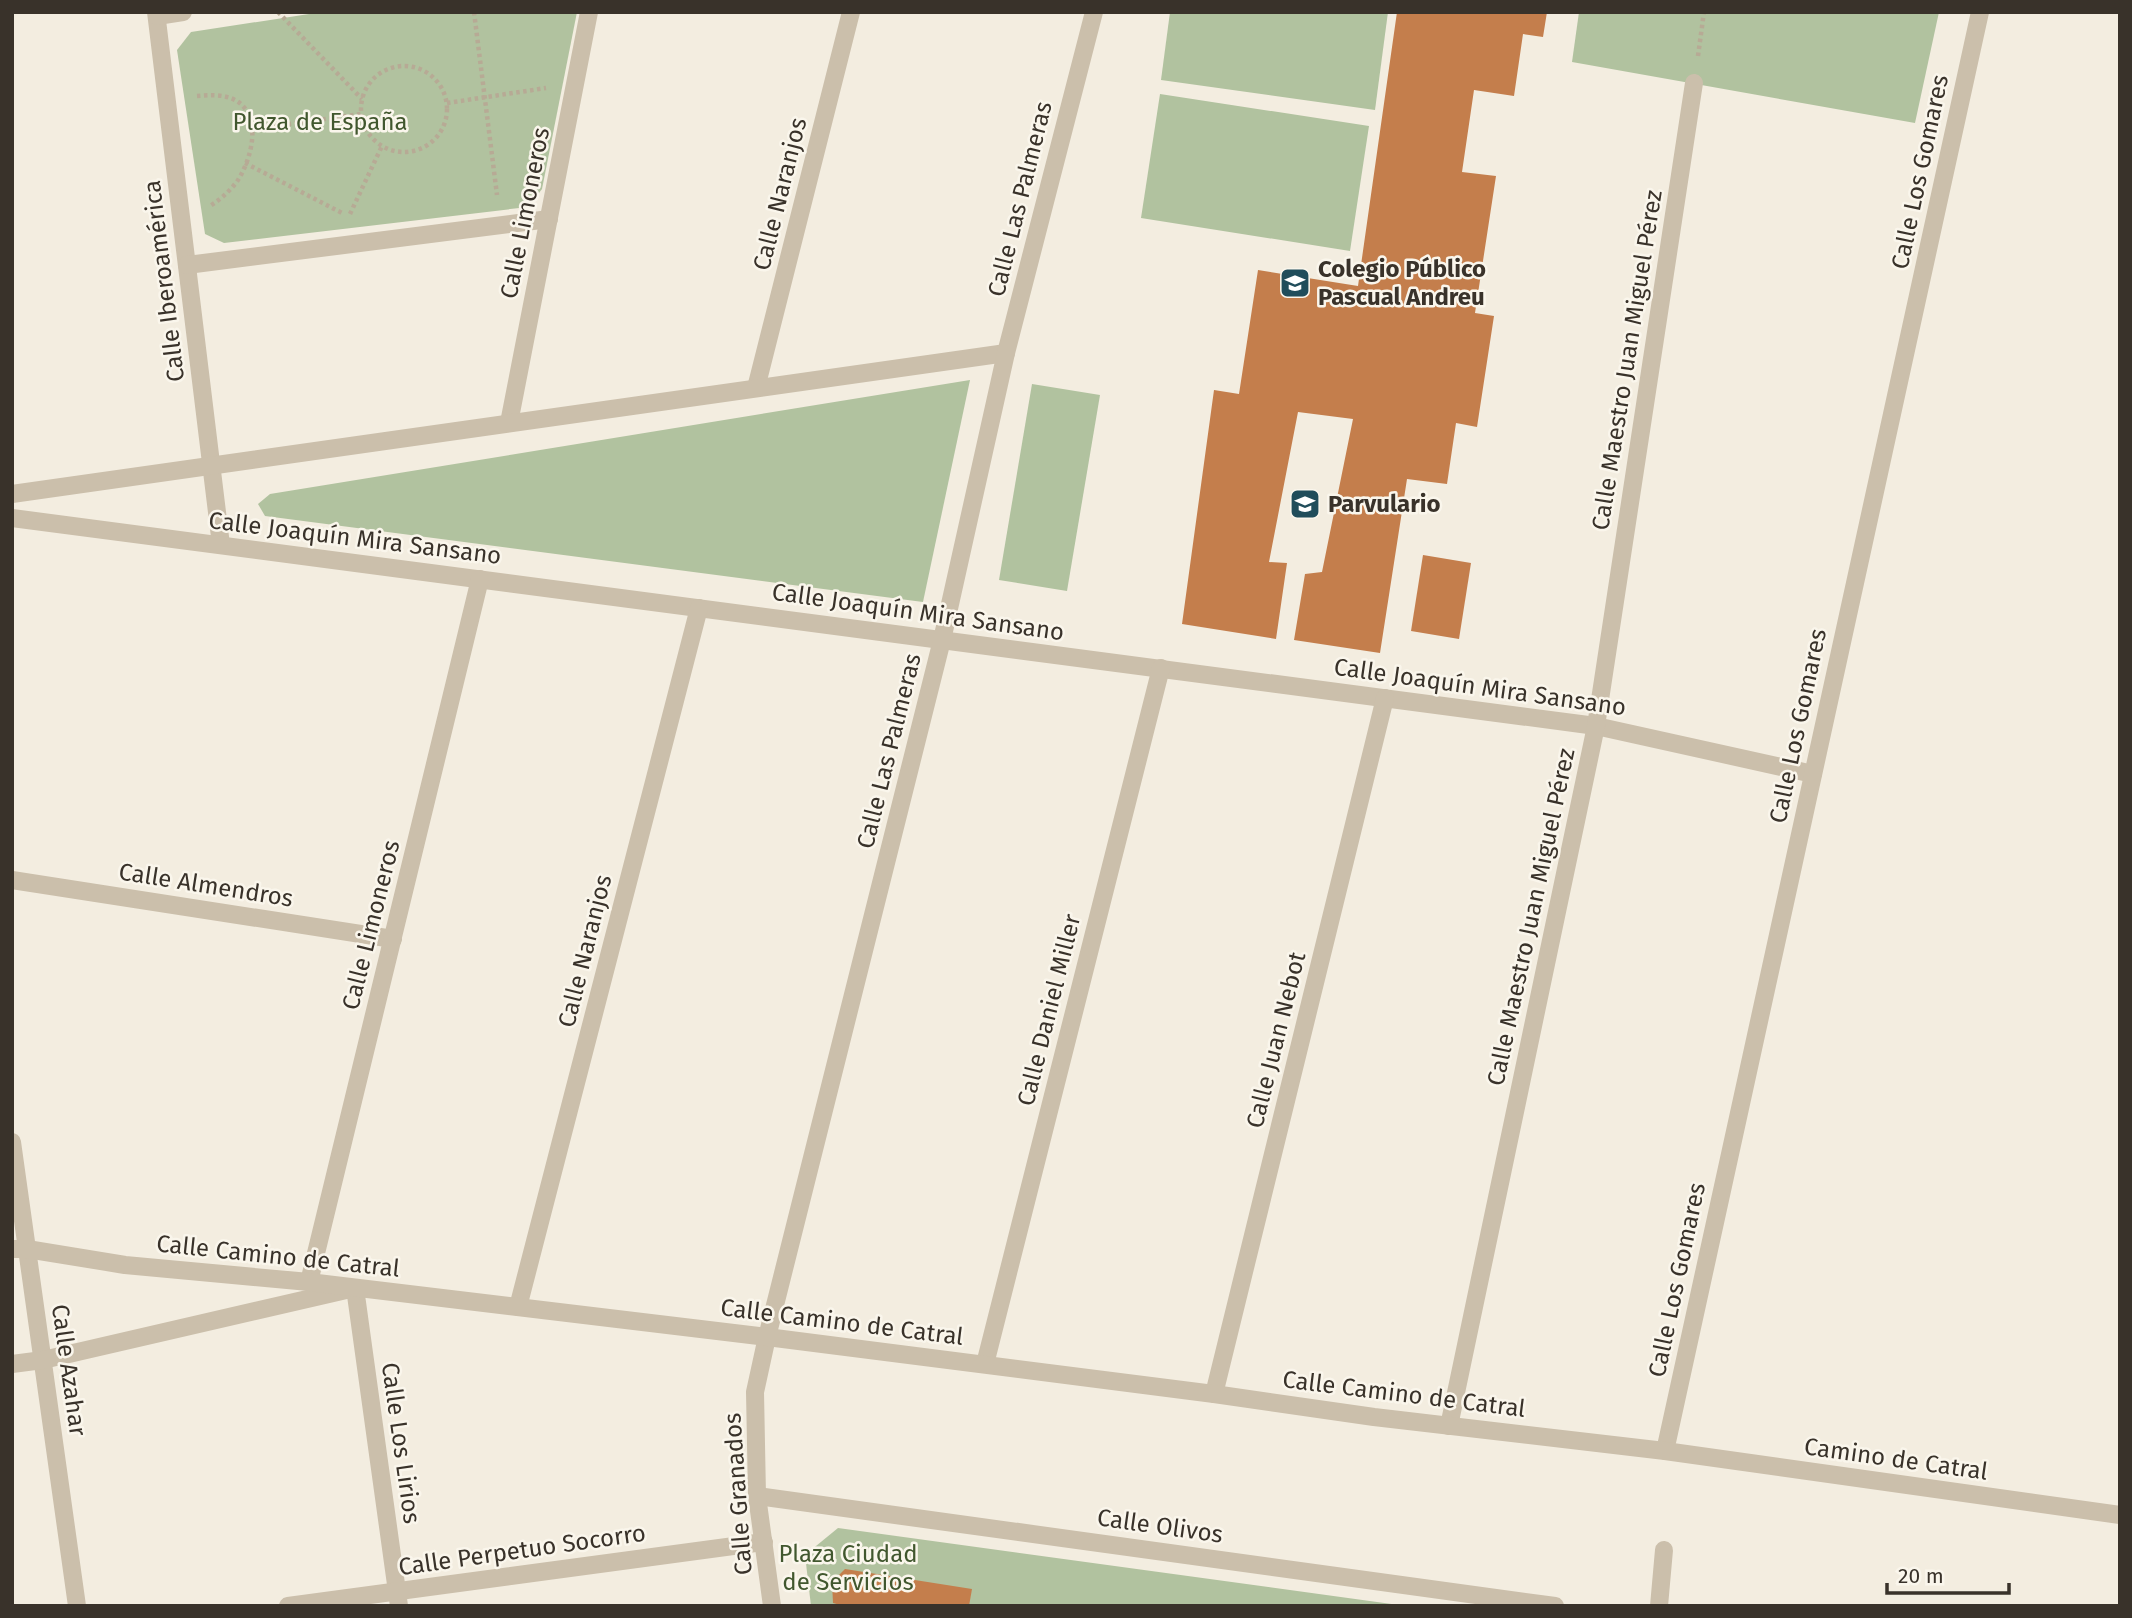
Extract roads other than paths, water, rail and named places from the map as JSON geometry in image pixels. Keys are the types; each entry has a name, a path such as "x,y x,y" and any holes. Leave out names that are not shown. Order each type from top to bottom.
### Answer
{"street":[{"path":"156,14 183,12"},
{"name":"Calle Limoneros","path":"509,423 589,12"},
{"name":"Calle Naranjos","path":"756,388 851,12"},
{"name":"Calle Las Palmeras","path":"767,1337 942,640 1006,352 1094,12"},
{"name":"Calle Los Gomares","path":"1665,1451 1980,12"},
{"name":"Calle Iberoamérica","path":"156,14 221,545"},
{"name":"Calle Maestro Juan Miguel Pérez","path":"1449,1426 1596,726 1694,83"},
{"path":"187,265 549,219"},
{"path":"12,494 1006,352"},
{"name":"Calle Joaquín Mira Sansano","path":"12,518 1596,726 1813,774"},
{"name":"Calle Limoneros","path":"309,1282 480,579"},
{"name":"Calle Naranjos","path":"518,1307 699,608"},
{"name":"Calle Daniel Miller","path":"985,1364 1161,668"},
{"name":"Calle Juan Nebot","path":"1214,1394 1385,698"},
{"name":"Calle Almendros","path":"12,880 393,939"},
{"name":"Calle Azahar","path":"12,1142 20,1249 43,1360 77,1606"},
{"name":"Calle Camino de Catral","path":"20,1249 125,1265 309,1282 767,1337 1374,1417 1665,1451"},
{"path":"12,1364 43,1360 355,1288"},
{"name":"Calle Los Lirios","path":"355,1288 398,1599"},
{"name":"Calle Granados","path":"767,1337 755,1392 757,1496 772,1606"},
{"name":"Camino de Catral","path":"1665,1451 2120,1516"},
{"name":"Calle Olivos","path":"757,1496 1555,1606"},
{"name":"Calle Perpetuo Socorro","path":"288,1606 398,1599 764,1542"},
{"path":"1659,1606 1664,1550"}],"place":[{"name":"Colegio Público Pascual Andreu","path":"1295,283"},
{"name":"Parvulario","path":"1305,504"}],"park label":[{"name":"Plaza de España","path":"320,122"},
{"name":"Plaza Ciudad de Servicios","path":"848,1568"}]}
